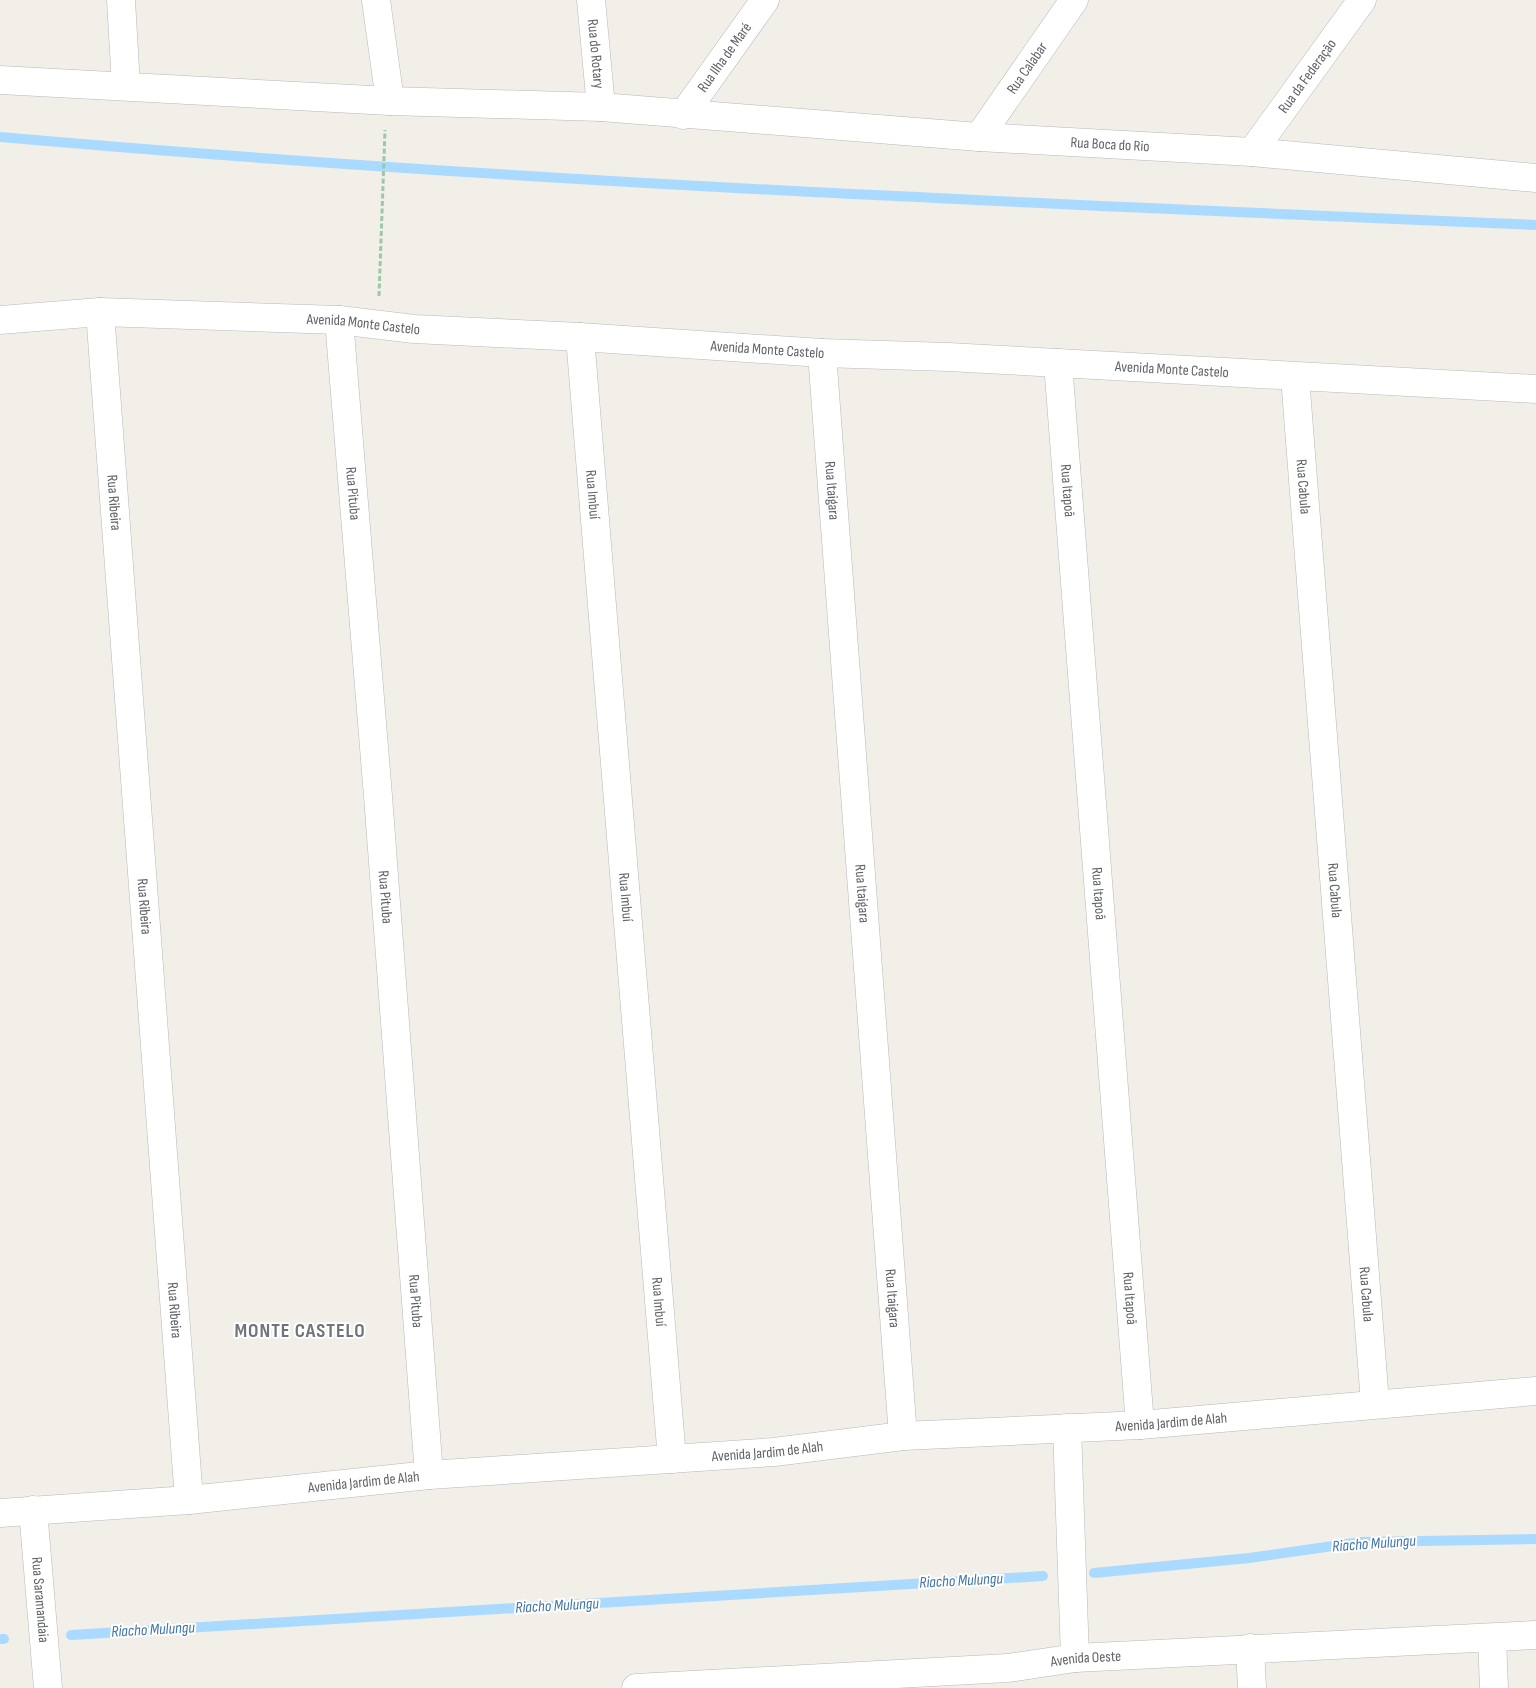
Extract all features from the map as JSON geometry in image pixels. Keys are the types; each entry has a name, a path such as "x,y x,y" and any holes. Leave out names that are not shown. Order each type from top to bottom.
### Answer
{"street":[{"path":"121,0 126,86"},
{"path":"376,0 390,101"},
{"name":"Rua do Rotary","path":"591,0 600,107"},
{"name":"Rua Ilha de Maré","path":"683,115 765,0"},
{"name":"Rua Calabar","path":"979,137 1074,0"},
{"name":"Rua da Federação","path":"1252,152 1362,0"},
{"name":"Rua Boca do Rio","path":"0,80 390,101 600,107 979,137 1252,152 1536,178"},
{"name":"Avenida Monte Castelo","path":"0,320 100,312 339,320 414,329 580,337 822,353 1058,363 1536,393"},
{"name":"Rua Ribeira","path":"100,312 189,1500"},
{"name":"Rua Pituba","path":"339,320 378,796 429,1476"},
{"name":"Rua Imbuí","path":"580,337 672,1459"},
{"name":"Rua Itaigara","path":"822,353 903,1436"},
{"name":"Rua Itapoã","path":"1058,363 1140,1424"},
{"name":"Rua Cabula","path":"1295,377 1375,1403"},
{"name":"Avenida Jardim de Alah","path":"0,1513 189,1500 429,1476 774,1452 903,1436 1140,1424 1536,1391"},
{"path":"1067,1428 1075,1658"},
{"name":"Rua Saramandaia","path":"33,1510 47,1677"},
{"name":"Avenida Oeste","path":"636,1688 1009,1678 1075,1658 1536,1635"},
{"path":"1492,1638 1494,1688"},
{"path":"1250,1648 1252,1688"}],"path":[{"path":"378,324 384,149"}],"waterway":[{"path":"0,137 192,153 576,179 768,190 1536,225"},
{"name":"Riacho Mulungu","path":"1094,1573 1249,1558 1361,1542 1536,1539"},
{"name":"Riacho Mulungu","path":"71,1635 1043,1576"}],"district":[{"name":"MONTE CASTELO","path":"300,1331"}]}
